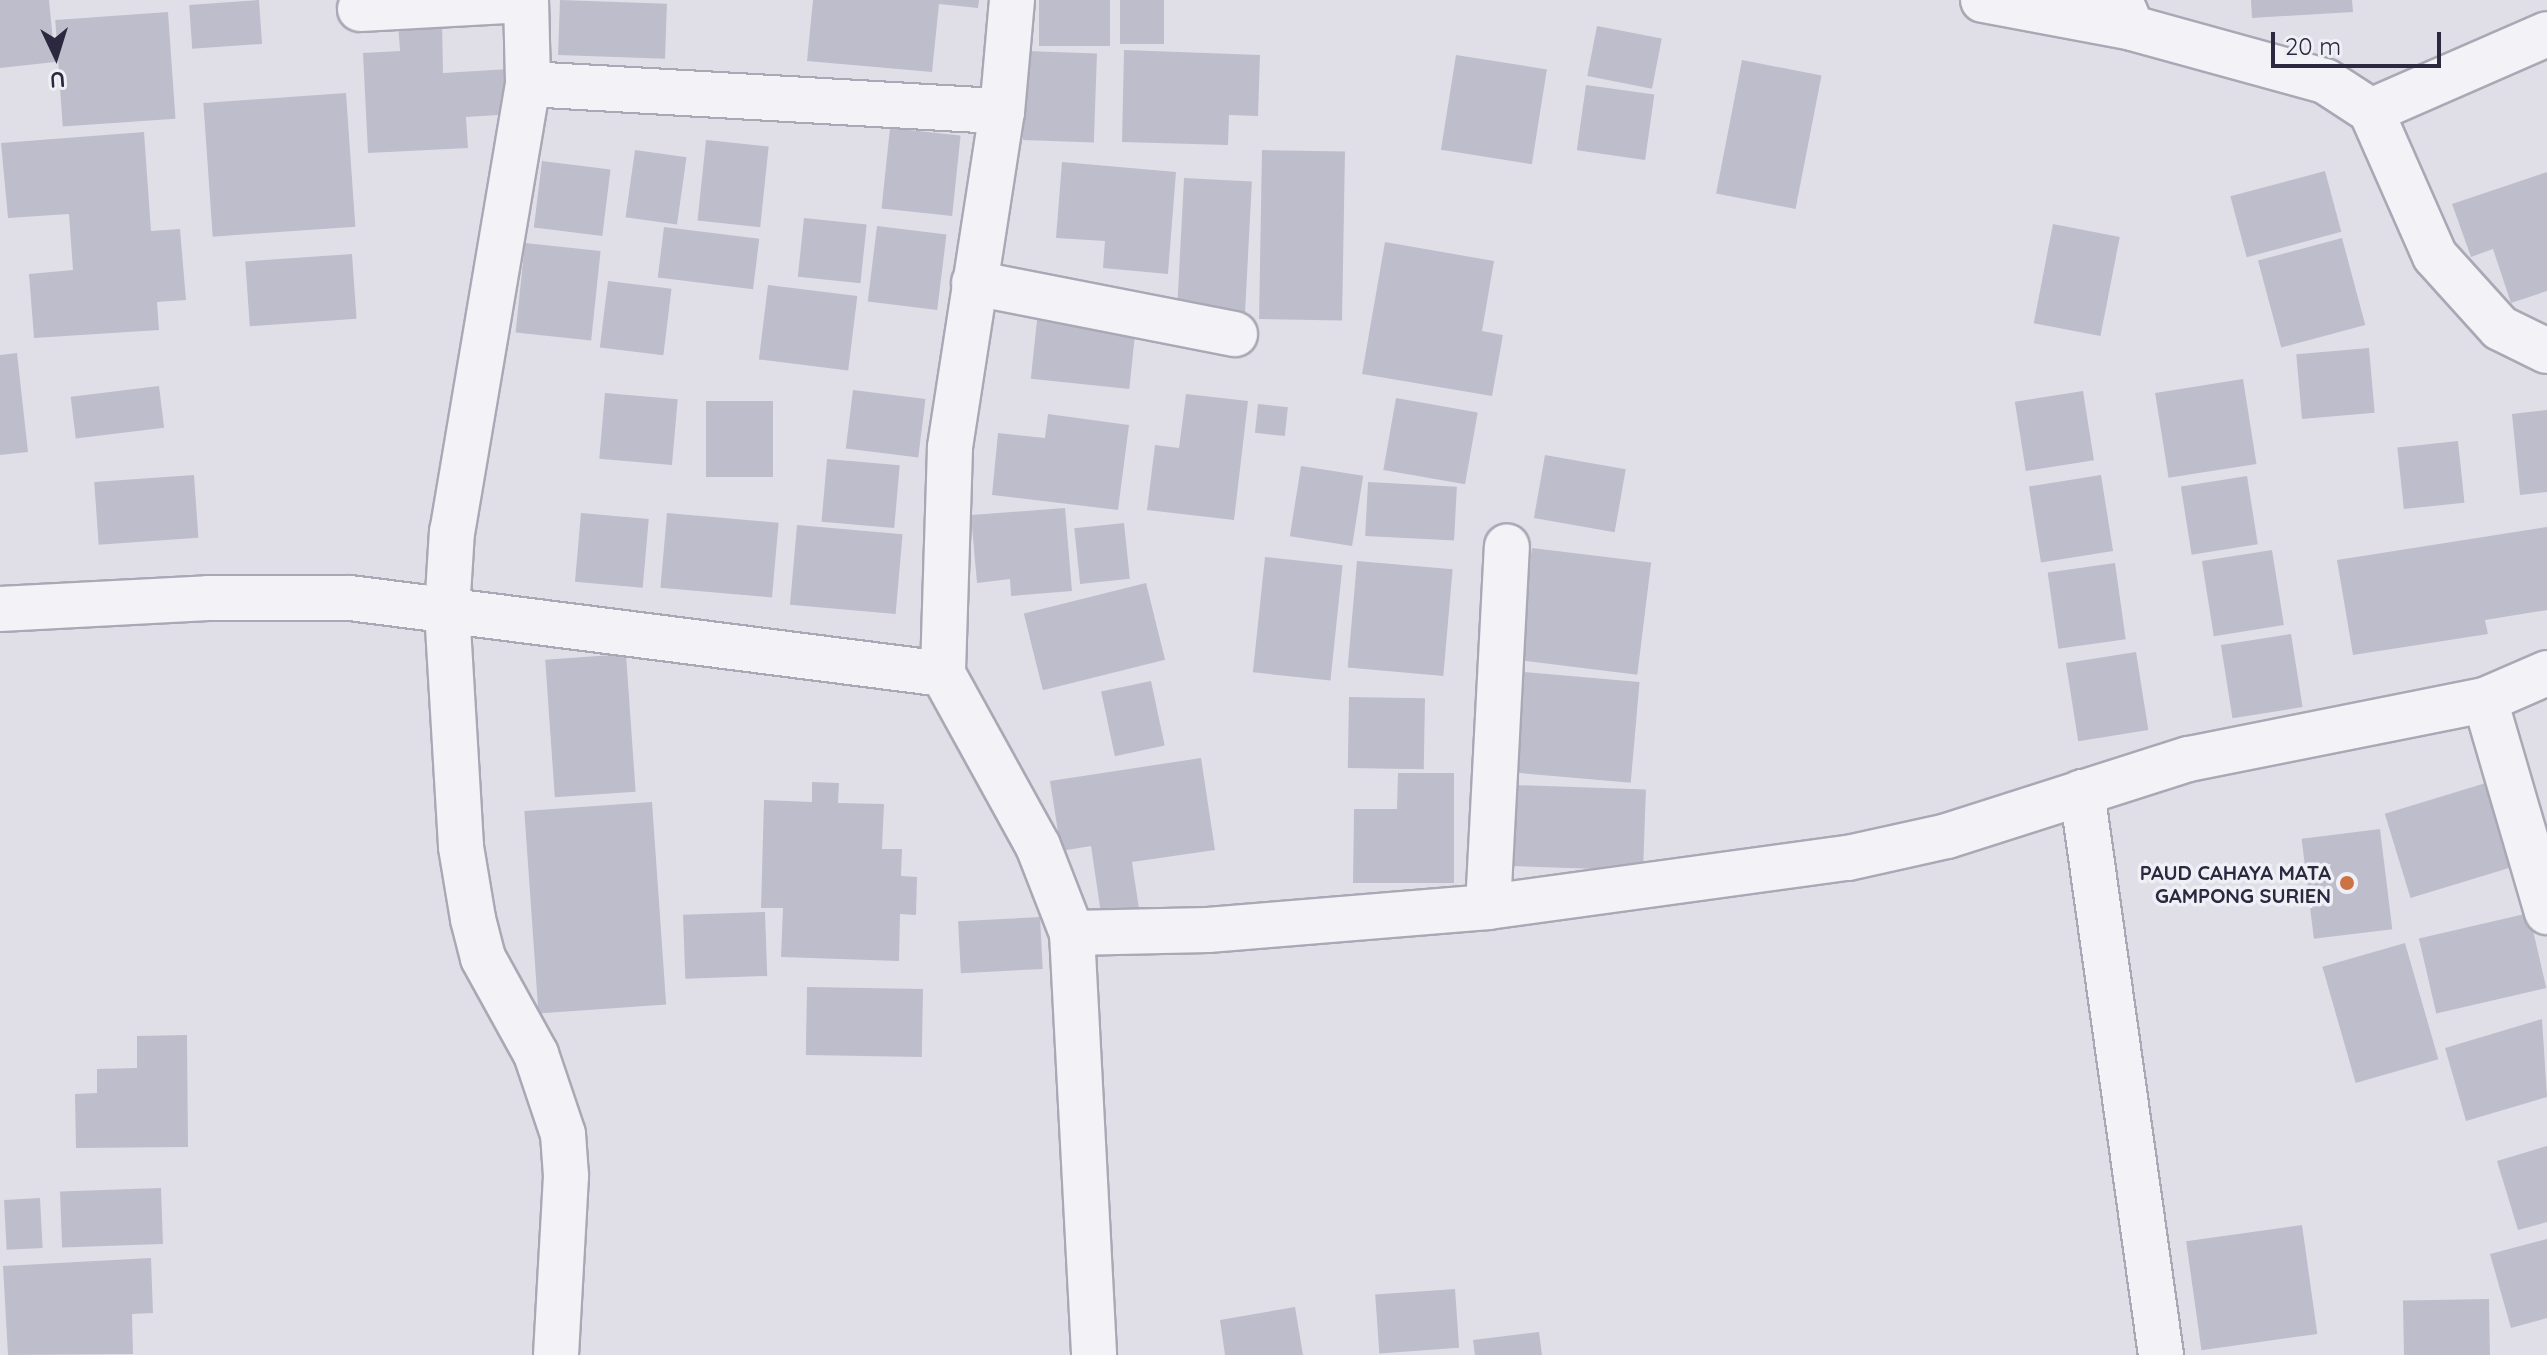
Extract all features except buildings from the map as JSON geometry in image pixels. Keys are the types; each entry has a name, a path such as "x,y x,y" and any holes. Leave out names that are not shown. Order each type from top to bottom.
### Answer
{"street":[{"path":"360,9 526,0 528,84 452,531 447,610 461,847 473,919 483,958 536,1054 563,1134 566,1176 556,1355"},
{"path":"1012,0 1002,111 950,448 943,674 1038,846 1072,933 1094,1355"},
{"path":"1983,0 2126,14 2325,81 2371,111 2435,256 2500,328 2547,351"},
{"path":"2371,111 2547,34"},
{"path":"528,84 1002,111"},
{"path":"974,283 1235,334"},
{"path":"1488,907 1507,547"},
{"path":"0,609 208,598 350,598 943,674"},
{"path":"1072,933 1208,930 1488,907 1848,858 1947,836 2189,759 2485,700 2547,673"},
{"path":"2485,700 2547,912"},
{"path":"2082,792 2154,1275 2161,1355"}],"place":[{"name":"PAUD CAHAYA MATA GAMPONG SURIEN","path":"2347,883"}]}
